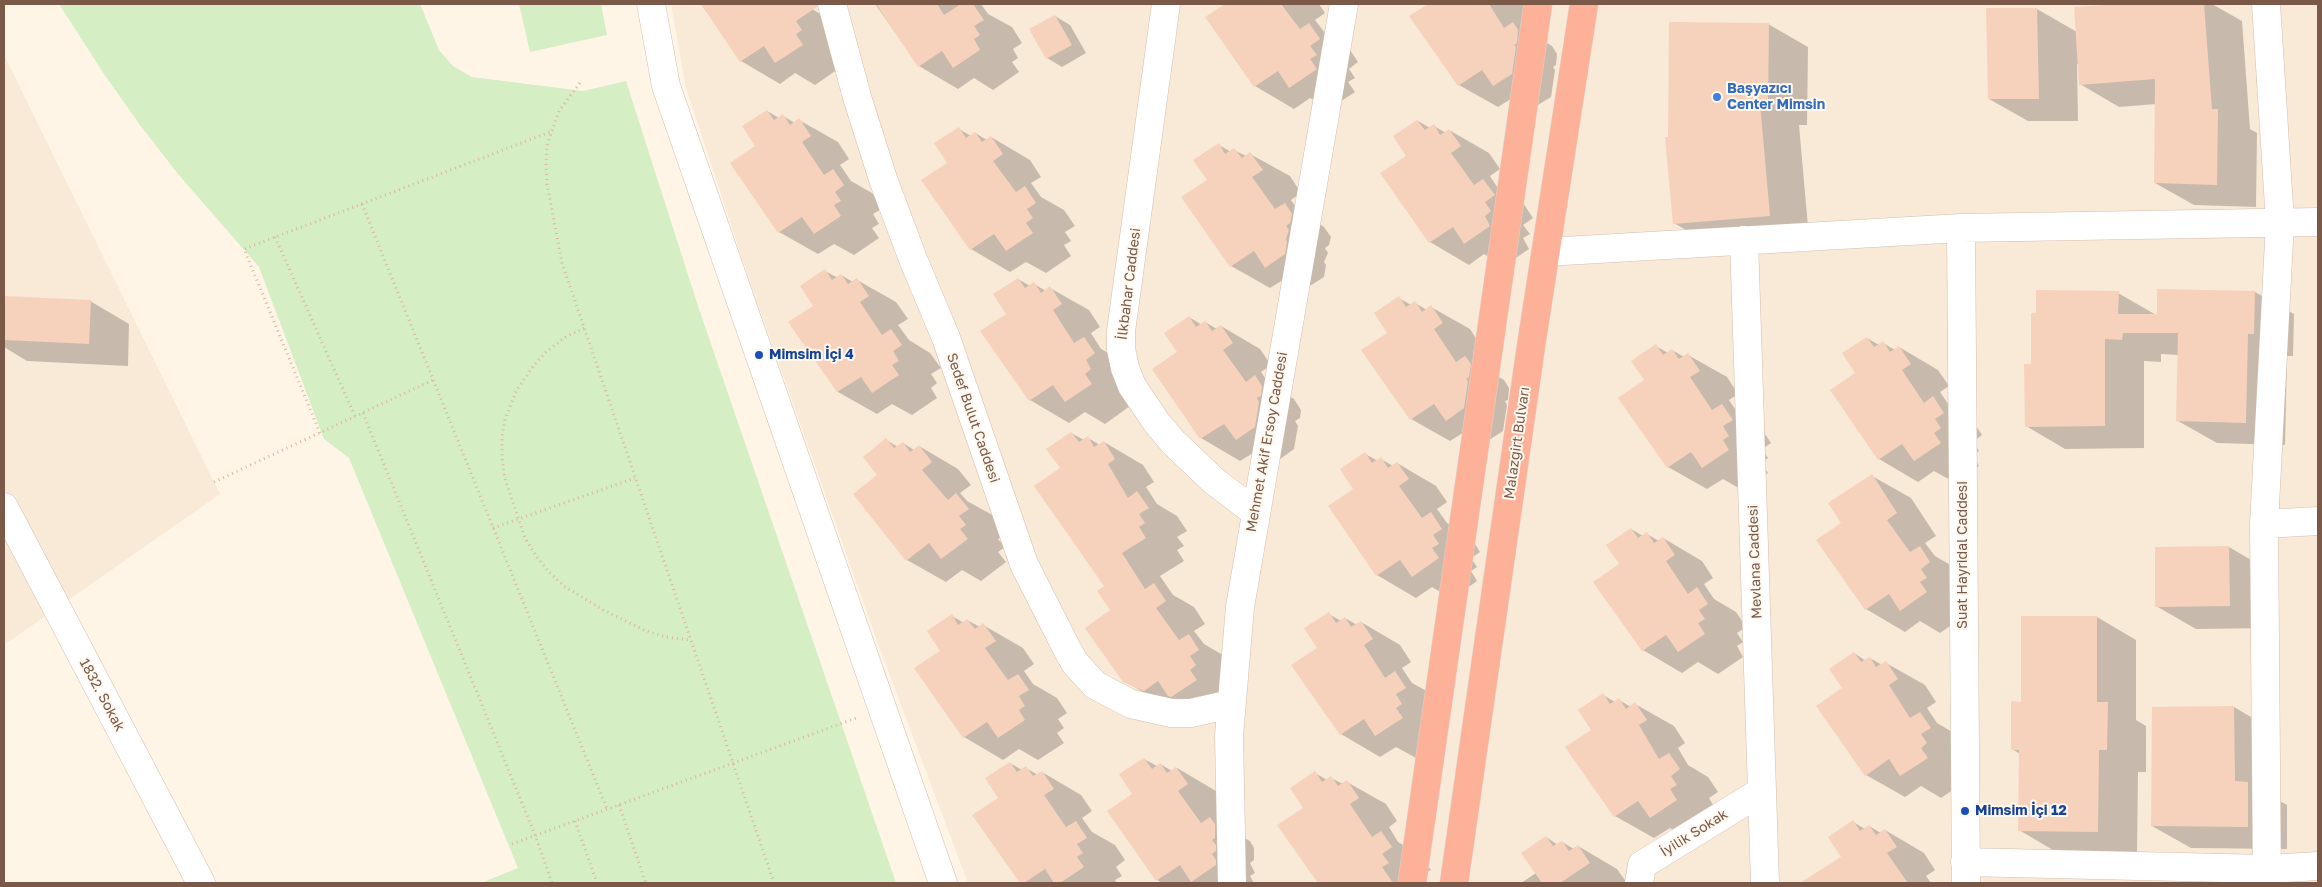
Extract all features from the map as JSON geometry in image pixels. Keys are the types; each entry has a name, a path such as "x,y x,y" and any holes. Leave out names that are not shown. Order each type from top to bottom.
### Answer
{"highway":[{"path":"1412,883 1538,4"},
{"name":"Malazgirt Bulvarı","path":"1454,883 1584,4"}],"street":[{"path":"652,4 666,86 943,883"},
{"name":"Sedef Bulut Caddesi","path":"832,4 857,97 893,206 946,338 1024,564 1067,650 1075,663 1095,685 1131,704 1171,713 1191,713 1231,704"},
{"name":"İlkbahar Caddesi","path":"1166,4 1121,331 1121,349 1125,368 1132,386 1157,423 1173,442 1214,481 1255,512"},
{"name":"Mehmet Akif Ersoy Caddesi","path":"1232,883 1229,736 1240,607 1344,4"},
{"path":"2266,4 2280,222 2264,524 2268,876"},
{"path":"1546,252 1961,228 2318,222"},
{"name":"Suat Hayridal Caddesi","path":"1961,228 1966,873"},
{"name":"Mevlana Caddesi","path":"1744,240 1765,883"},
{"name":"1832. Sokak","path":"4,507 200,883"},
{"path":"2264,524 2318,521"},
{"name":"İyilik Sokak","path":"1639,883 1642,865 1762,791"},
{"path":"1966,873 2268,876 2318,866"}],"path":[{"path":"580,83 559,111 551,131 546,165 547,184 562,263 774,883"},
{"path":"320,433 244,249 551,131"},
{"path":"362,204 608,809"},
{"path":"274,237 355,416"},
{"path":"584,328 564,338 546,352 529,372 510,404 502,436 502,458 505,479 525,538 549,572 564,586 602,610 644,630 665,637 690,640"},
{"path":"214,482 433,380"},
{"path":"362,413 535,835 552,883"},
{"path":"493,528 635,478"},
{"path":"512,844 882,709"},
{"path":"619,805 646,883"},
{"path":"575,821 597,883"}],"shaded area":[{"path":"671,4 2318,4 2318,883 968,883 877,641 747,273 686,88"},
{"path":"4,55 220,494 4,645"}],"green space":[{"path":"59,4 420,4 439,50 453,66 472,77 583,91 626,81 698,306 896,883 481,883 518,868 349,458 324,439 259,267 178,174 140,125 104,74"},
{"path":"519,4 601,4 607,35 530,52"}],"building":[{"path":"701,4 817,4 817,7 796,21 802,30 796,34 803,45 775,63 764,46 740,62"},
{"path":"876,4 937,4 944,15 961,4 973,4 984,20 974,26 980,35 974,39 980,50 953,68 942,51 918,67"},
{"path":"1225,4 1281,4 1300,29 1309,23 1320,39 1310,46 1317,55 1310,59 1317,69 1289,88 1278,71 1254,87 1205,17"},
{"path":"1428,4 1489,4 1504,28 1513,22 1518,30 1517,43 1514,45 1516,47 1512,74 1493,86 1482,70 1458,86 1409,16"},
{"path":"2120,4 2204,4 2212,109 2218,109 2217,185 2154,183 2155,79 2079,85 2074,7"},
{"path":"1986,8 2037,8 2039,99 1988,99"},
{"path":"1055,15 1072,45 1046,59 1029,29"},
{"path":"1669,22 1769,23 1768,103 1760,103 1770,216 1673,224 1665,137 1668,137"},
{"path":"767,110 774,120 783,114 790,125 799,118 811,136 802,142 824,175 833,169 844,185 835,192 841,201 834,205 841,216 814,234 802,217 778,233 730,163 755,146 742,126"},
{"path":"1417,120 1425,130 1434,124 1440,135 1449,129 1461,146 1451,153 1474,185 1483,179 1495,195 1485,202 1491,211 1485,216 1490,226 1464,244 1453,227 1429,243 1380,173 1406,156 1393,136"},
{"path":"959,127 966,138 975,132 982,142 991,136 1003,154 993,161 1016,192 1025,186 1036,203 1027,209 1033,218 1026,223 1033,233 1006,251 994,234 970,250 921,180 947,163 934,143"},
{"path":"1219,143 1225,154 1234,148 1242,158 1250,152 1263,170 1252,177 1275,209 1285,203 1292,214 1290,223 1286,226 1289,230 1285,254 1265,268 1254,251 1230,267 1181,197 1207,180 1193,160"},
{"path":"825,269 832,280 841,274 848,284 857,278 869,296 860,302 882,335 891,329 902,345 893,351 899,361 892,365 899,375 872,393 861,377 837,392 788,322 813,306 800,286"},
{"path":"1018,278 1025,288 1034,282 1041,293 1050,286 1062,304 1053,310 1074,343 1084,337 1095,353 1086,360 1091,369 1085,374 1092,384 1065,402 1053,385 1029,401 980,331 1006,314 993,294"},
{"path":"2157,289 2255,291 2254,334 2248,334 2246,423 2176,421 2178,333 2123,333 2122,340 2105,339 2105,426 2025,427 2024,364 2031,364 2031,313 2036,313 2036,290 2119,291 2118,314 2157,314"},
{"path":"4,296 91,300 89,344 4,340"},
{"path":"1399,296 1406,307 1415,301 1422,312 1431,305 1443,323 1434,329 1456,362 1465,356 1471,364 1469,377 1466,379 1468,381 1464,408 1446,421 1434,404 1410,420 1361,350 1387,333 1374,313"},
{"path":"1189,316 1196,327 1205,321 1212,331 1221,325 1233,343 1223,350 1246,382 1255,375 1262,386 1261,396 1257,398 1259,402 1255,427 1236,440 1224,424 1200,439 1152,369 1177,352 1164,333"},
{"path":"1867,337 1874,347 1883,341 1890,352 1899,346 1911,364 1902,370 1924,403 1933,396 1944,413 1935,419 1941,428 1934,433 1941,443 1914,461 1902,444 1878,460 1830,390 1855,373 1842,353"},
{"path":"1656,344 1663,355 1672,349 1679,359 1688,353 1700,371 1690,377 1712,410 1722,404 1733,420 1723,426 1729,436 1723,440 1729,450 1702,468 1691,452 1667,468 1618,398 1644,380 1631,361"},
{"path":"1071,432 1079,442 1088,436 1094,447 1104,441 1115,459 1108,464 1128,498 1137,491 1149,508 1139,514 1145,523 1139,527 1146,538 1122,553 1145,589 1154,583 1166,601 1156,608 1179,640 1189,634 1199,650 1190,656 1196,665 1190,670 1197,680 1171,697 1168,696 1158,681 1144,691 1123,682 1085,628 1110,610 1097,591 1104,586 1034,486 1060,468 1046,449"},
{"path":"886,438 894,448 903,442 910,452 919,445 932,462 922,470 948,500 956,493 969,509 959,516 966,525 960,529 968,539 941,559 929,543 906,561 853,494 877,475 863,457"},
{"path":"1365,452 1372,463 1381,457 1388,468 1397,462 1409,479 1399,486 1422,518 1431,512 1442,529 1433,535 1439,544 1432,548 1439,558 1412,577 1400,560 1376,576 1328,506 1353,489 1340,469"},
{"path":"1872,474 1897,513 1887,520 1910,552 1920,546 1930,562 1921,569 1927,578 1920,582 1927,592 1900,611 1889,594 1865,610 1816,540 1841,523 1828,503"},
{"path":"1631,528 1638,538 1647,532 1654,543 1663,537 1675,555 1666,561 1688,594 1697,587 1708,604 1699,610 1705,619 1698,623 1705,634 1678,652 1666,635 1642,651 1593,582 1619,564 1606,545"},
{"path":"2229,546 2230,606 2155,607 2155,547"},
{"path":"1329,612 1336,623 1345,617 1351,627 1361,621 1373,639 1364,645 1385,678 1395,671 1406,688 1396,694 1402,704 1396,708 1403,718 1375,736 1364,719 1340,735 1291,665 1317,648 1304,628"},
{"path":"952,614 958,625 967,619 975,629 983,623 996,641 985,648 1008,680 1018,674 1029,690 1019,696 1025,706 1019,710 1025,720 998,738 987,722 963,738 914,668 940,651 927,631"},
{"path":"2021,616 2097,616 2097,702 2108,702 2107,750 2099,750 2098,832 2018,831 2019,750 2011,750 2011,701 2021,702"},
{"path":"1854,652 1861,662 1870,657 1876,667 1886,661 1898,679 1889,685 1910,718 1920,712 1931,728 1921,734 1927,743 1921,748 1928,758 1900,776 1889,759 1865,776 1816,706 1842,688 1829,669"},
{"path":"1603,693 1610,704 1619,698 1626,709 1635,702 1647,720 1639,725 1659,759 1669,753 1680,769 1671,776 1677,785 1670,789 1677,800 1650,818 1638,801 1614,817 1565,747 1591,730 1578,710"},
{"path":"2234,706 2235,781 2248,782 2248,827 2151,826 2152,707"},
{"path":"1144,758 1152,769 1160,763 1167,773 1176,767 1188,784 1178,791 1201,823 1210,817 1215,824 1215,838 1212,840 1216,845 1216,851 1212,854 1216,860 1216,865 1191,882 1180,865 1156,881 1107,811 1132,794 1119,774"},
{"path":"1010,762 1017,772 1026,766 1033,776 1042,771 1054,789 1044,795 1066,827 1076,821 1087,838 1077,844 1083,853 1077,857 1084,867 1060,883 1054,883 1045,869 1024,883 1020,883 972,815 998,798 985,778"},
{"path":"1315,771 1322,782 1331,776 1338,786 1347,780 1359,798 1350,804 1372,837 1381,831 1392,847 1382,854 1389,863 1382,867 1393,883 1318,883 1293,848 1277,825 1303,808 1290,788"},
{"path":"1853,820 1860,831 1869,825 1876,835 1885,829 1897,847 1887,853 1908,883 1800,883 1841,857 1828,837"},
{"path":"1546,836 1553,846 1562,841 1569,851 1578,845 1590,863 1560,883 1542,883 1521,853"}],"place":[{"name":"Başyazıcı Center Mimsin","path":"1717,97"},
{"name":"Mimsim İçi 4","path":"759,355"},
{"name":"Mimsim İçi 12","path":"1965,811"}]}
